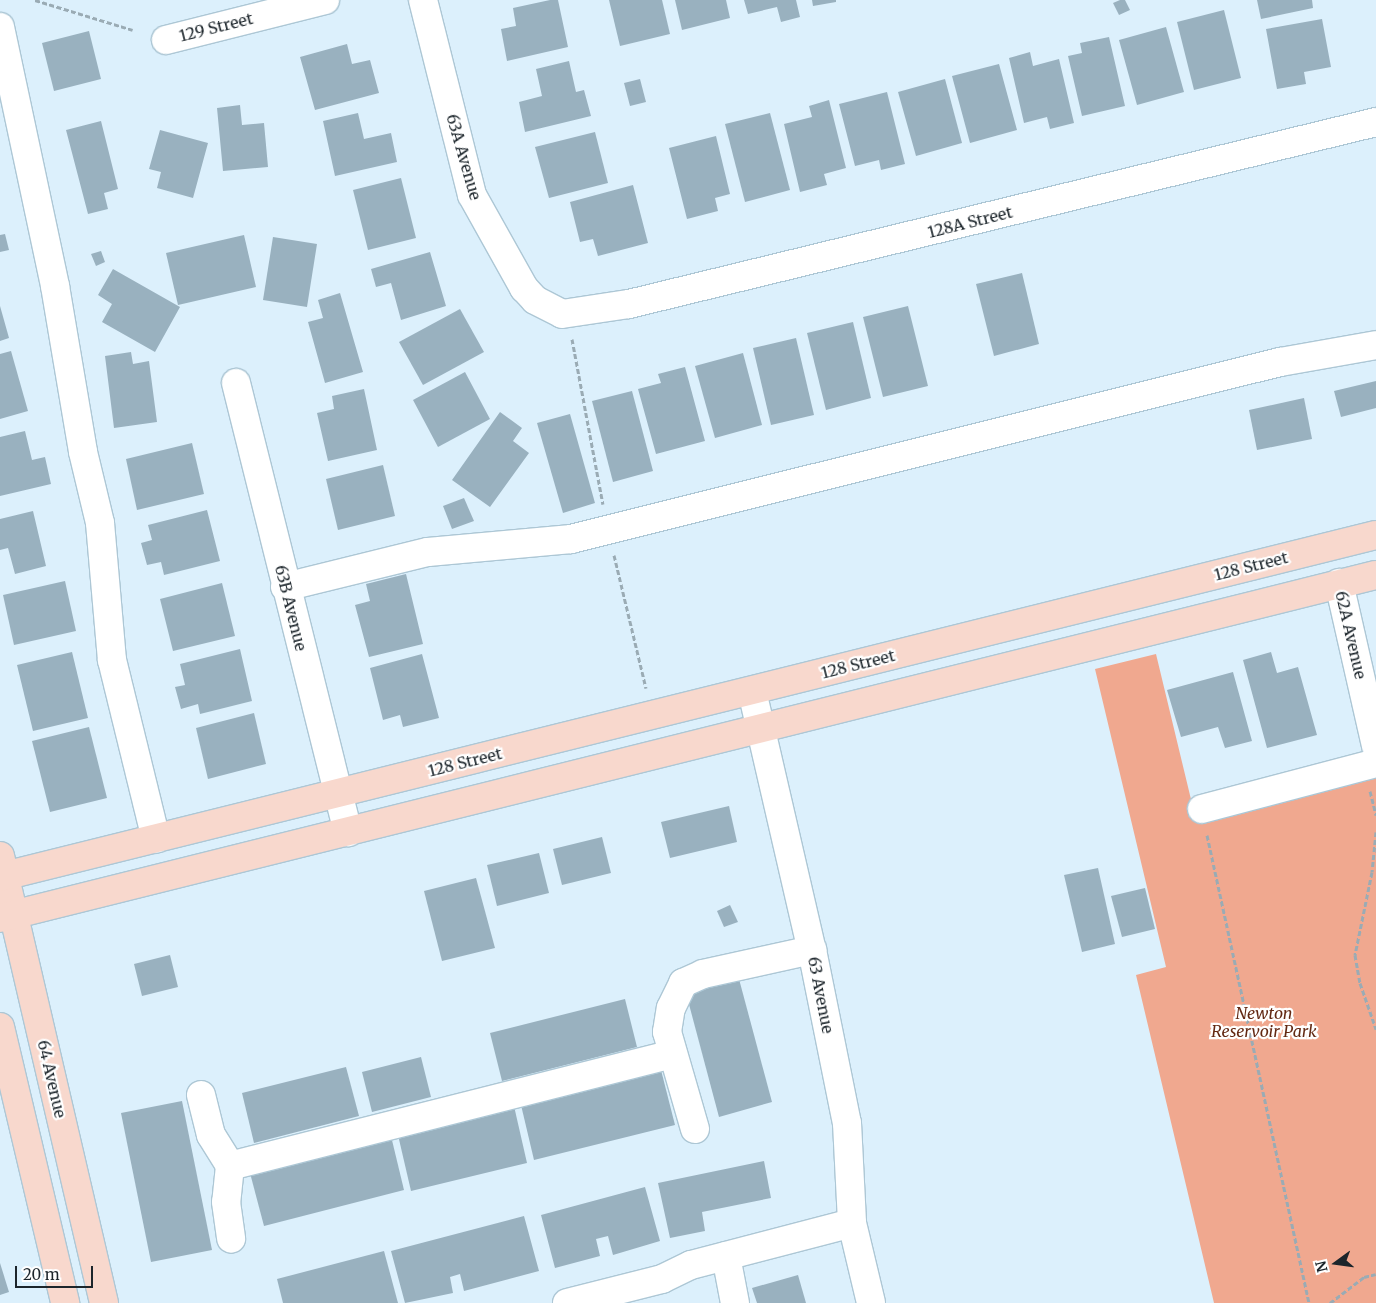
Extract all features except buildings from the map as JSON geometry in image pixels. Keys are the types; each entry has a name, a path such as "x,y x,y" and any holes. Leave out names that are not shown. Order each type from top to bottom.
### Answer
{"main road":[{"name":"128 Street","path":"2,870 156,839 1376,535"},
{"path":"7,916 762,730 1376,575"},
{"name":"64 Avenue","path":"2,870 7,916 104,1303"},
{"path":"0,1028 65,1303"}],"street":[{"name":"129 Street","path":"166,40 325,0"},
{"name":"63A Avenue","path":"423,0 472,194 524,288 535,300 562,314"},
{"path":"0,28 55,286 83,452 100,523 112,660 156,839"},
{"name":"128A Street","path":"562,314 629,304 1376,122"},
{"path":"285,588 428,552 590,535 1280,362 1376,344"},
{"name":"63B Avenue","path":"236,383 285,588 340,794 348,832"},
{"name":"62A Avenue","path":"1339,583 1376,746"},
{"name":"63 Avenue","path":"752,691 812,950 847,1123 852,1223 871,1303"},
{"path":"1202,809 1376,763"},
{"path":"695,1129 667,1032 671,1008 683,983 703,974 812,950"},
{"path":"230,1166 672,1054"},
{"path":"201,1095 212,1134 230,1166 226,1202 231,1239"},
{"path":"567,1303 662,1279 691,1265 852,1223"},
{"path":"726,1256 735,1303"}],"path":[{"path":"35,0 133,30"},
{"path":"572,339 604,511"},
{"path":"613,552 646,688"},
{"path":"1202,809 1309,1303"},
{"path":"1376,832 1372,872 1356,955 1360,983 1376,1028"},
{"path":"1330,1303 1364,1277 1376,1274"}],"green space":[{"name":"Newton Reservoir Park","path":"1156,654 1195,816 1376,772 1376,1303 1214,1303 1136,975 1166,967 1095,669"}]}
